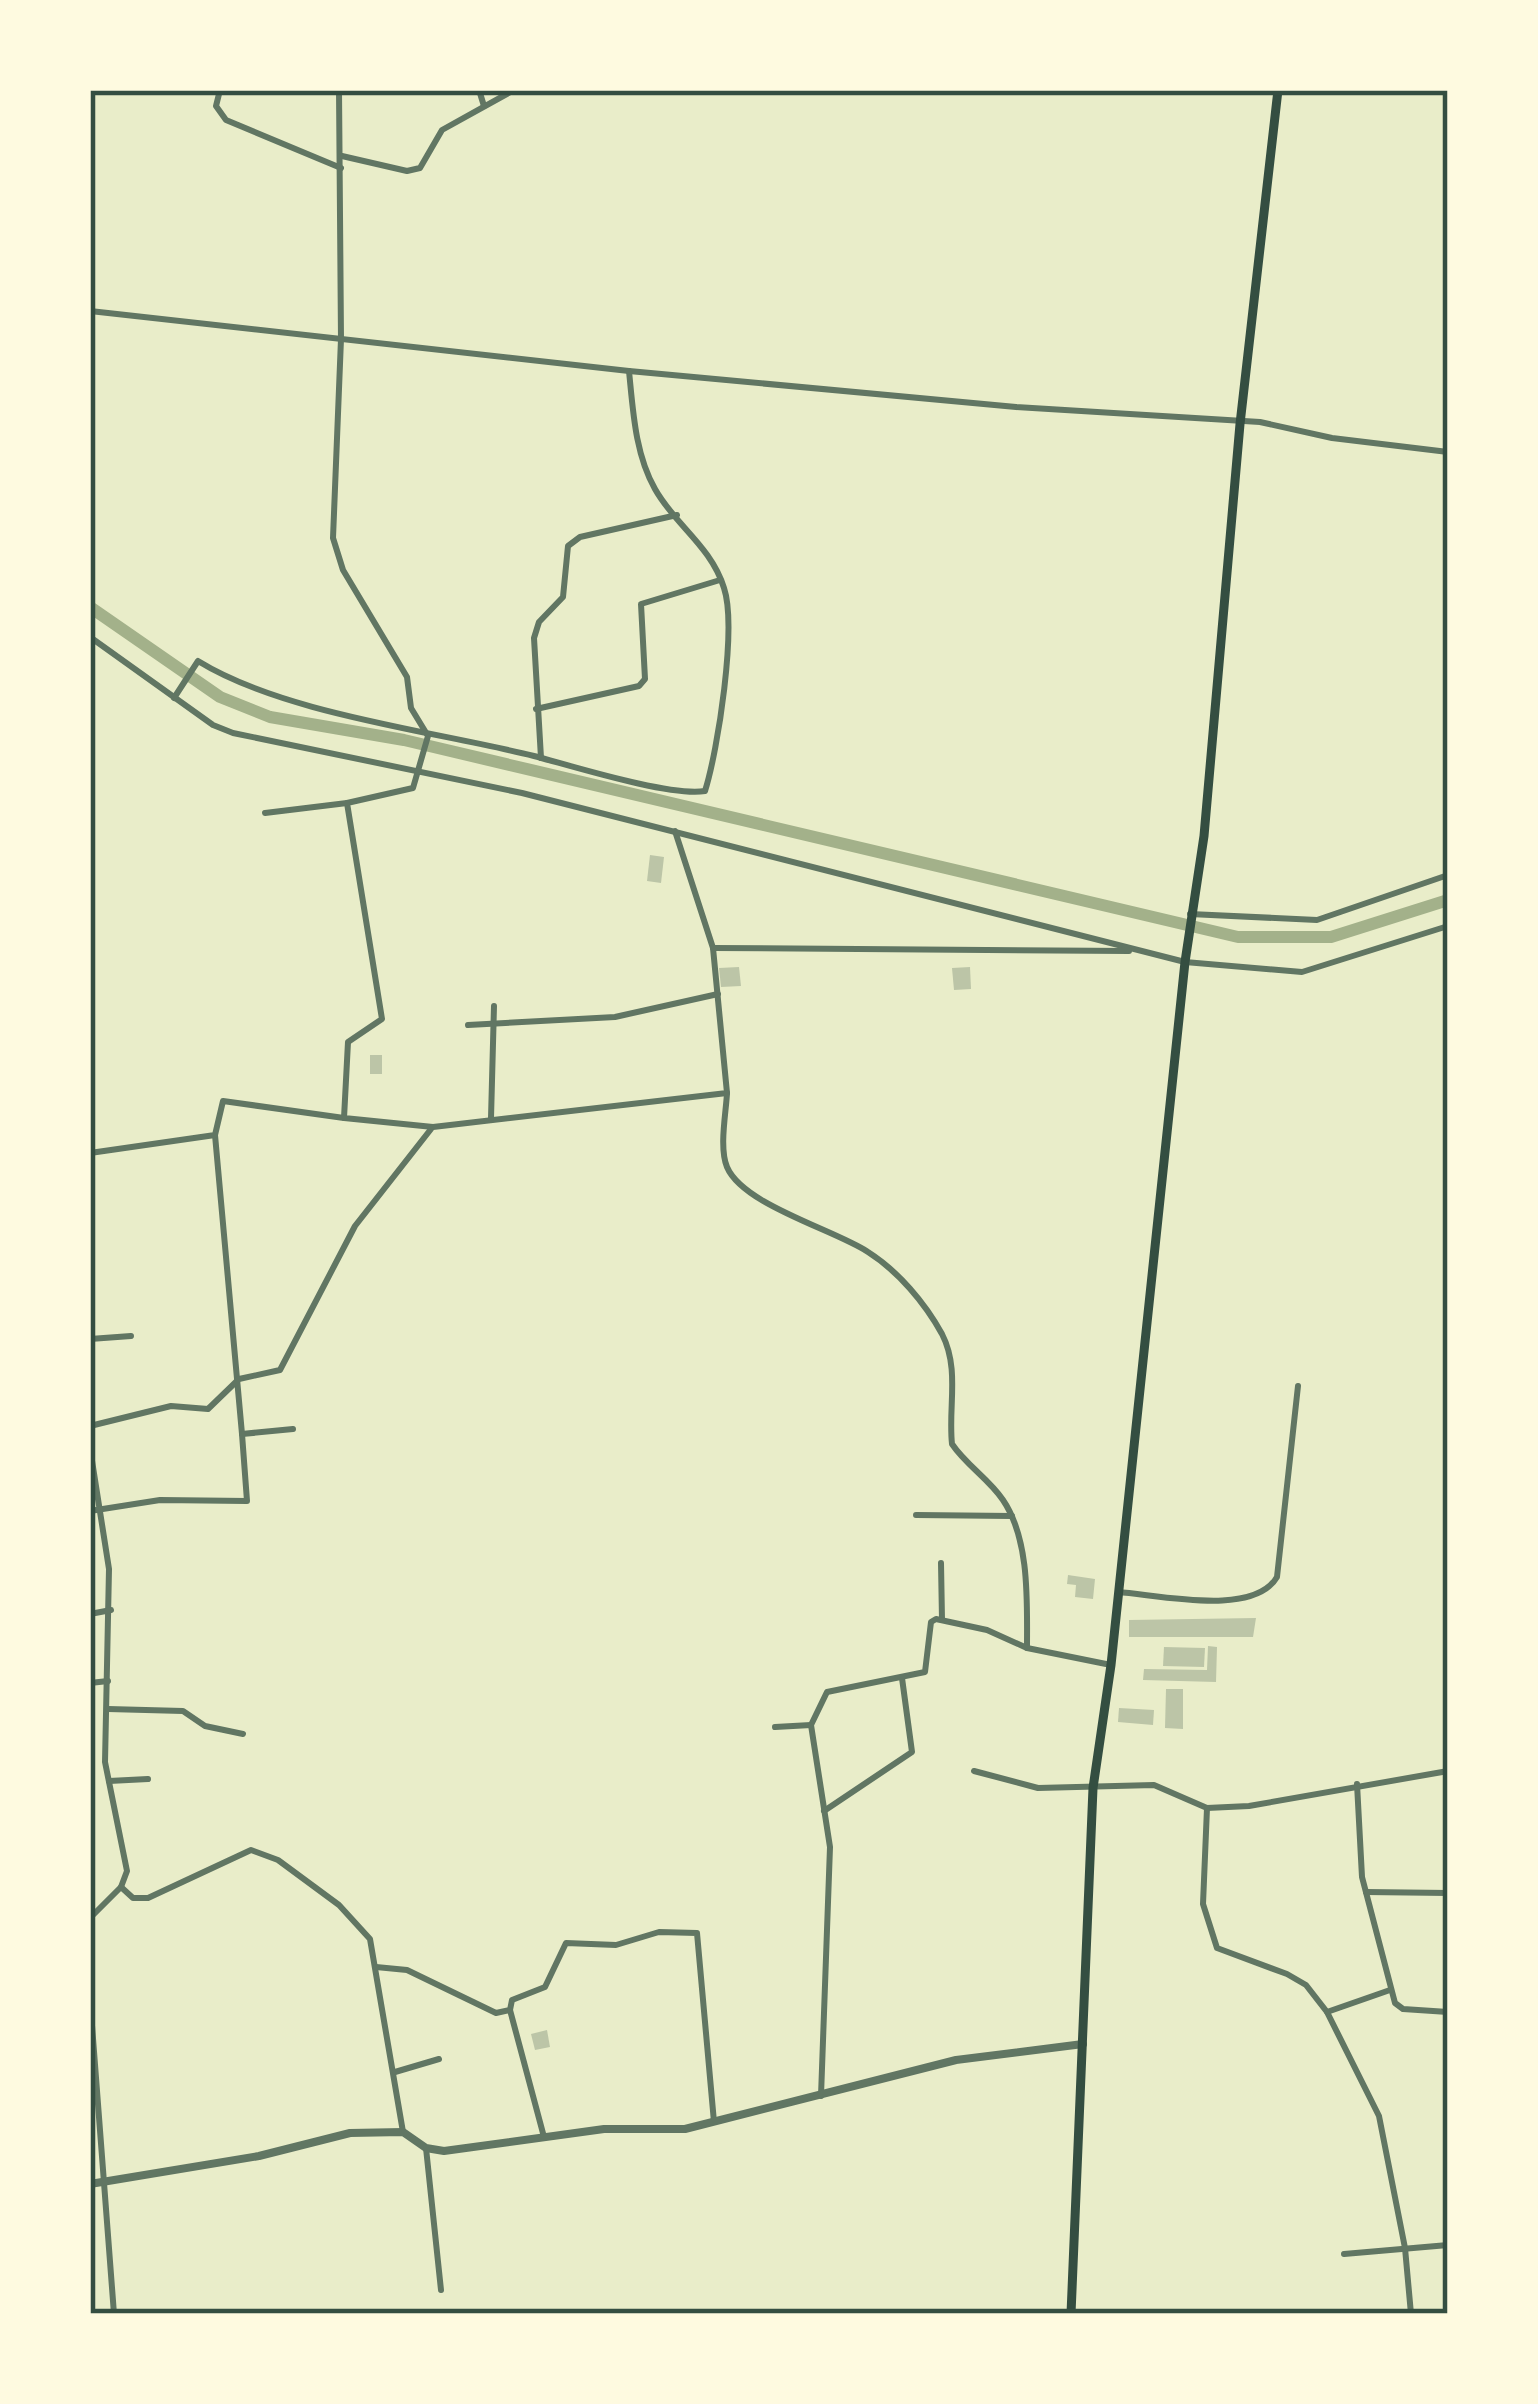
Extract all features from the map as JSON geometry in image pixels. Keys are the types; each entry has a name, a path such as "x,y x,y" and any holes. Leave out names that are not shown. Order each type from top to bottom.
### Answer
{"main road":[{"path":"1071,2314 1093,1788 1111,1665 1185,956 1204,836 1240,424 1278,90"}],"street":[{"path":"220,90 216,106 226,120 341,168"},
{"path":"265,813 410,790 423,760 427,733 411,708 407,676 335,550 341,339 339,90"},
{"path":"479,90 484,106"},
{"path":"342,156 407,172 420,167 442,130 514,90"},
{"path":"90,311 629,371 1240,424 1260,422 1349,441 1448,452"},
{"path":"174,698 198,661 249,686 427,733 705,791 730,639 721,580 677,514 658,495 642,454 629,371"},
{"path":"541,758 534,638 539,622 563,597 568,546 580,537 677,514"},
{"path":"536,709 639,686 645,679 641,604 721,580"},
{"path":"90,637 174,698 233,733 522,793 1140,951"},
{"path":"344,1118 348,1042 354,1033 382,1019 347,803"},
{"path":"676,832 712,948 727,1093 725,1158 733,1176 797,1220 866,1250 884,1264 913,1292 943,1335 951,1359 952,1444 1012,1516 1024,1569 1027,1648"},
{"path":"1190,917 1317,920 1448,875"},
{"path":"712,948 1140,951 1302,972 1448,926"},
{"path":"468,1025 614,1017 718,994"},
{"path":"491,1118 488,1026 494,1006"},
{"path":"95,1511 150,1501 247,1501 215,1135 223,1101 433,1127 727,1093"},
{"path":"90,1426 171,1406 208,1409 239,1379 272,1374 286,1366 325,1278 355,1226 433,1127"},
{"path":"90,1153 215,1135"},
{"path":"90,1340 131,1336"},
{"path":"1118,1592 1246,1601 1276,1582 1298,1386"},
{"path":"242,1434 292,1429"},
{"path":"90,1448 111,1610 109,1781 127,1871 121,1888 90,1918"},
{"path":"916,1515 1012,1516"},
{"path":"941,1563 942,1620"},
{"path":"90,1614 111,1610"},
{"path":"821,2096 830,1846 811,1725 833,1687 902,1678 929,1668 931,1622 942,1620 987,1630 1027,1648 1111,1665"},
{"path":"824,1810 912,1752 902,1678"},
{"path":"90,1683 108,1681"},
{"path":"108,1709 183,1711 205,1726 243,1734"},
{"path":"776,1727 811,1725"},
{"path":"974,1771 1038,1788 1154,1785 1207,1808 1249,1806 1448,1771"},
{"path":"109,1781 148,1779"},
{"path":"1357,1784 1366,1892 1390,1990 1398,2008 1448,2012"},
{"path":"1207,1808 1203,1904 1217,1948 1306,1985 1327,2012 1379,2116 1405,2248 1411,2314"},
{"path":"121,1888 133,1898 148,1898 251,1850 278,1860 352,1916 370,1939 403,2132"},
{"path":"1366,1892 1448,1893"},
{"path":"544,2138 510,2010 512,2000 545,1987 566,1943 616,1945 659,1932 697,1933 714,2122"},
{"path":"376,1967 407,1970 496,2013 510,2010"},
{"path":"1327,2012 1390,1990"},
{"path":"90,2000 114,2314"},
{"path":"90,2184 259,2156 350,2133 403,2132 426,2148 444,2152 714,2122 956,2060 1084,2044"},
{"path":"395,2072 439,2060"},
{"path":"426,2148 441,2290"},
{"path":"1344,2254 1448,2246"}],"building":[{"path":"650,855 664,857 661,883 647,881"},
{"path":"739,967 741,986 721,987 719,968"},
{"path":"970,967 971,989 954,990 952,968"},
{"path":"370,1055 382,1055 382,1074 370,1074"},
{"path":"1068,1575 1095,1579 1093,1599 1075,1597 1076,1585 1067,1584"},
{"path":"1256,1618 1253,1637 1129,1637 1129,1620"},
{"path":"1208,1646 1217,1647 1216,1682 1143,1680 1144,1669 1207,1670"},
{"path":"1164,1647 1205,1648 1204,1667 1163,1666"},
{"path":"1166,1689 1183,1689 1183,1729 1165,1728"},
{"path":"1119,1708 1154,1710 1153,1725 1118,1722"},
{"path":"547,2030 550,2047 535,2050 531,2034"}],"waterway":[{"path":"90,607 220,697 270,717 404,740 1238,937 1331,937 1448,900"}]}
